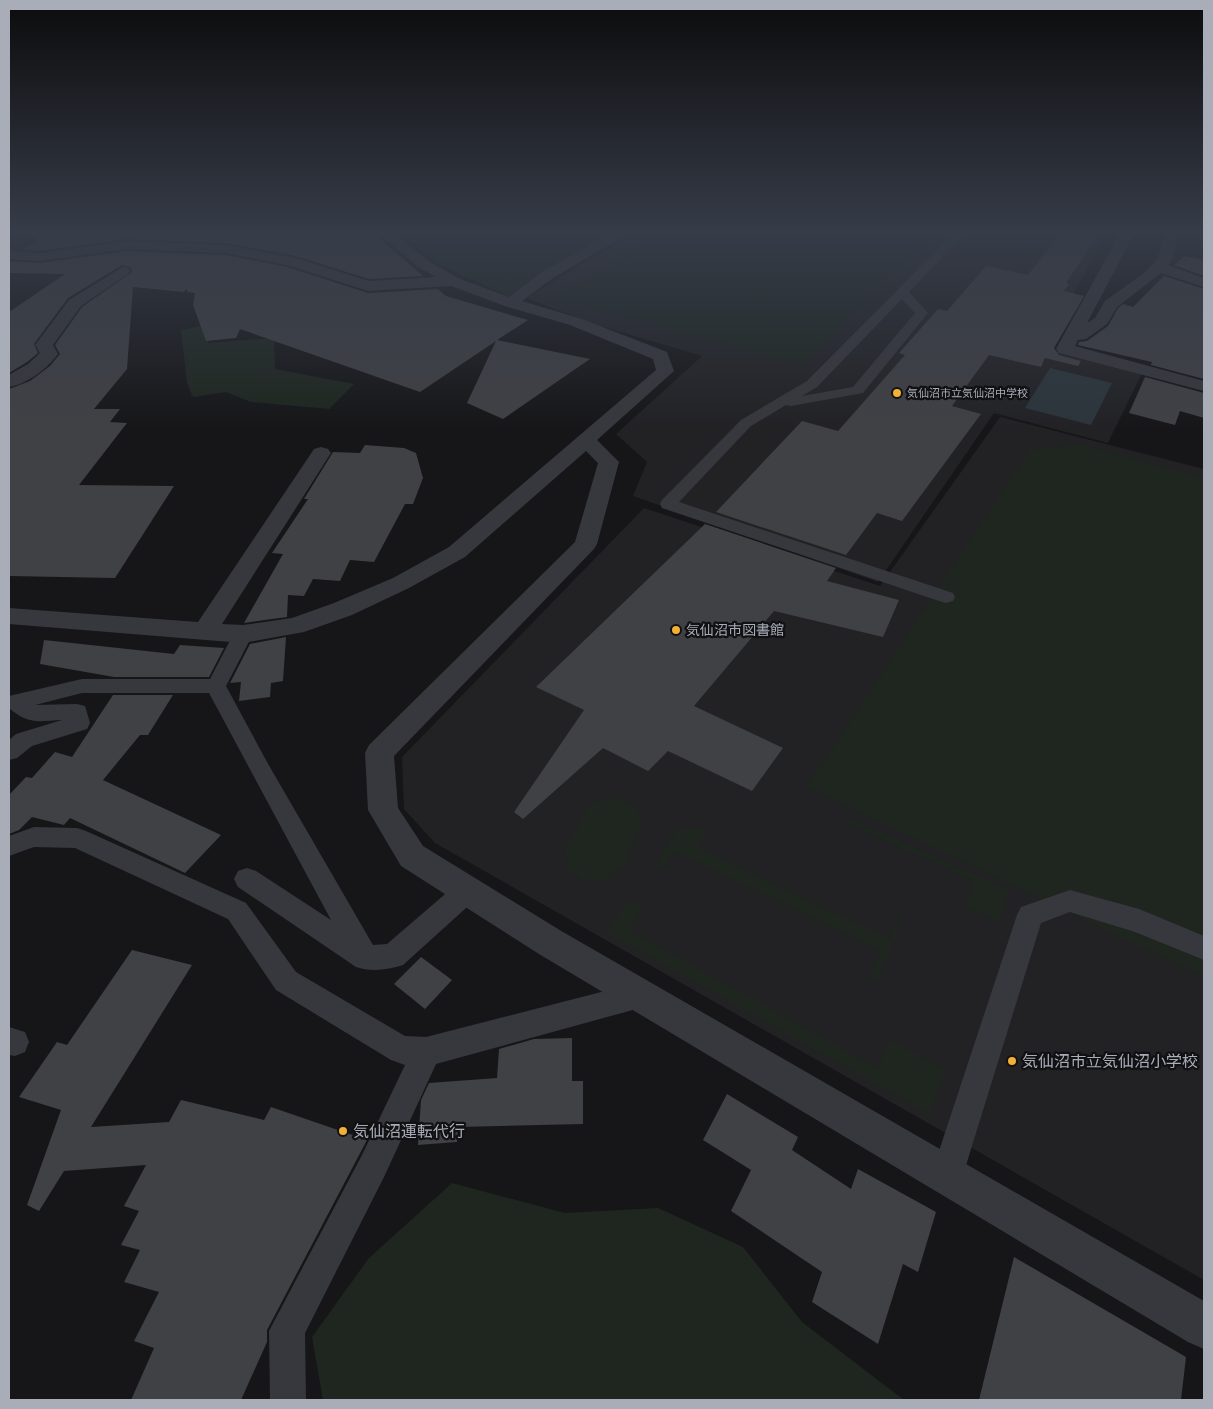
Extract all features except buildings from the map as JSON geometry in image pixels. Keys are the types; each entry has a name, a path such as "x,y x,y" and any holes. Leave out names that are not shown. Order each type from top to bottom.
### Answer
{"street":[{"path":"9,382 34,368 49,354 44,345 75,303 83,298"},
{"path":"9,616 243,634 295,626 344,609 401,582 456,552 665,371 662,356 576,322 498,298"},
{"path":"512,303 516,298"},
{"path":"1092,298 1065,349 1204,386"},
{"path":"1069,340 1086,333 1101,321 1111,304 1119,298"},
{"path":"586,440 609,462 586,544 379,753 383,810 412,856 551,944 1204,1326"},
{"path":"204,631 321,453"}],"lane":[{"path":"897,298 812,384 746,423 668,504 946,597"},
{"path":"778,404 858,390 922,313 908,298"},
{"path":"855,340 892,349"},
{"path":"216,686 243,634"},
{"path":"12,703 82,686 216,686"},
{"path":"216,686 258,768 366,958"},
{"path":"9,752 24,740 79,723 77,712 29,713 12,703"},
{"path":"9,846 34,837 77,838 237,912 286,981 401,1050 426,1052 640,996"},
{"path":"9,855 50,838"},
{"path":"247,879 366,958 393,956 467,891"},
{"path":"947,1175 1030,915 1070,901 1138,921 1204,948"},
{"path":"288,1400 287,1331 372,1166 426,1052"}],"shaded area":[{"name":"気仙沼市立気仙沼中学校","path":"526,298 1071,298 1043,348 1142,373 1108,443 994,413 878,582 633,496 647,462 616,434 702,356 594,324"},
{"path":"560,298 868,298 801,364 558,299"},
{"path":"209,324 208,343 274,338 275,369 354,384 329,409 251,402 226,392 193,397 187,383 181,330"},
{"path":"1050,368 1112,383 1091,425 1025,408"},
{"name":"気仙沼市立気仙沼小学校","path":"1000,417 1204,469 1204,1280 435,843 404,809 402,757 644,508 880,586"},
{"path":"1080,444 1204,478 1204,977 807,787 1030,450"},
{"path":"622,798 637,809 643,819 624,866 606,879 595,882 582,880 568,868 565,850 589,806 600,799"},
{"path":"852,819 1009,890 998,921 965,906 974,881 848,824"},
{"path":"687,828 708,828 697,847 890,939 900,916 903,918 877,982 870,978 881,951 674,851 662,869 654,866 676,832"},
{"path":"636,902 641,906 641,912 629,930 878,1068 890,1039 946,1070 929,1114 606,932 626,903"},
{"path":"452,1183 565,1213 658,1208 743,1247 802,1322 904,1400 323,1400 312,1337 369,1258"}],"place":[{"name":"気仙沼市立気仙沼中学校","path":"897,393"},
{"name":"気仙沼市図書館","path":"676,630"},
{"name":"気仙沼市立気仙沼小学校","path":"1012,1061"},
{"name":"気仙沼運転代行","path":"343,1131"}]}
